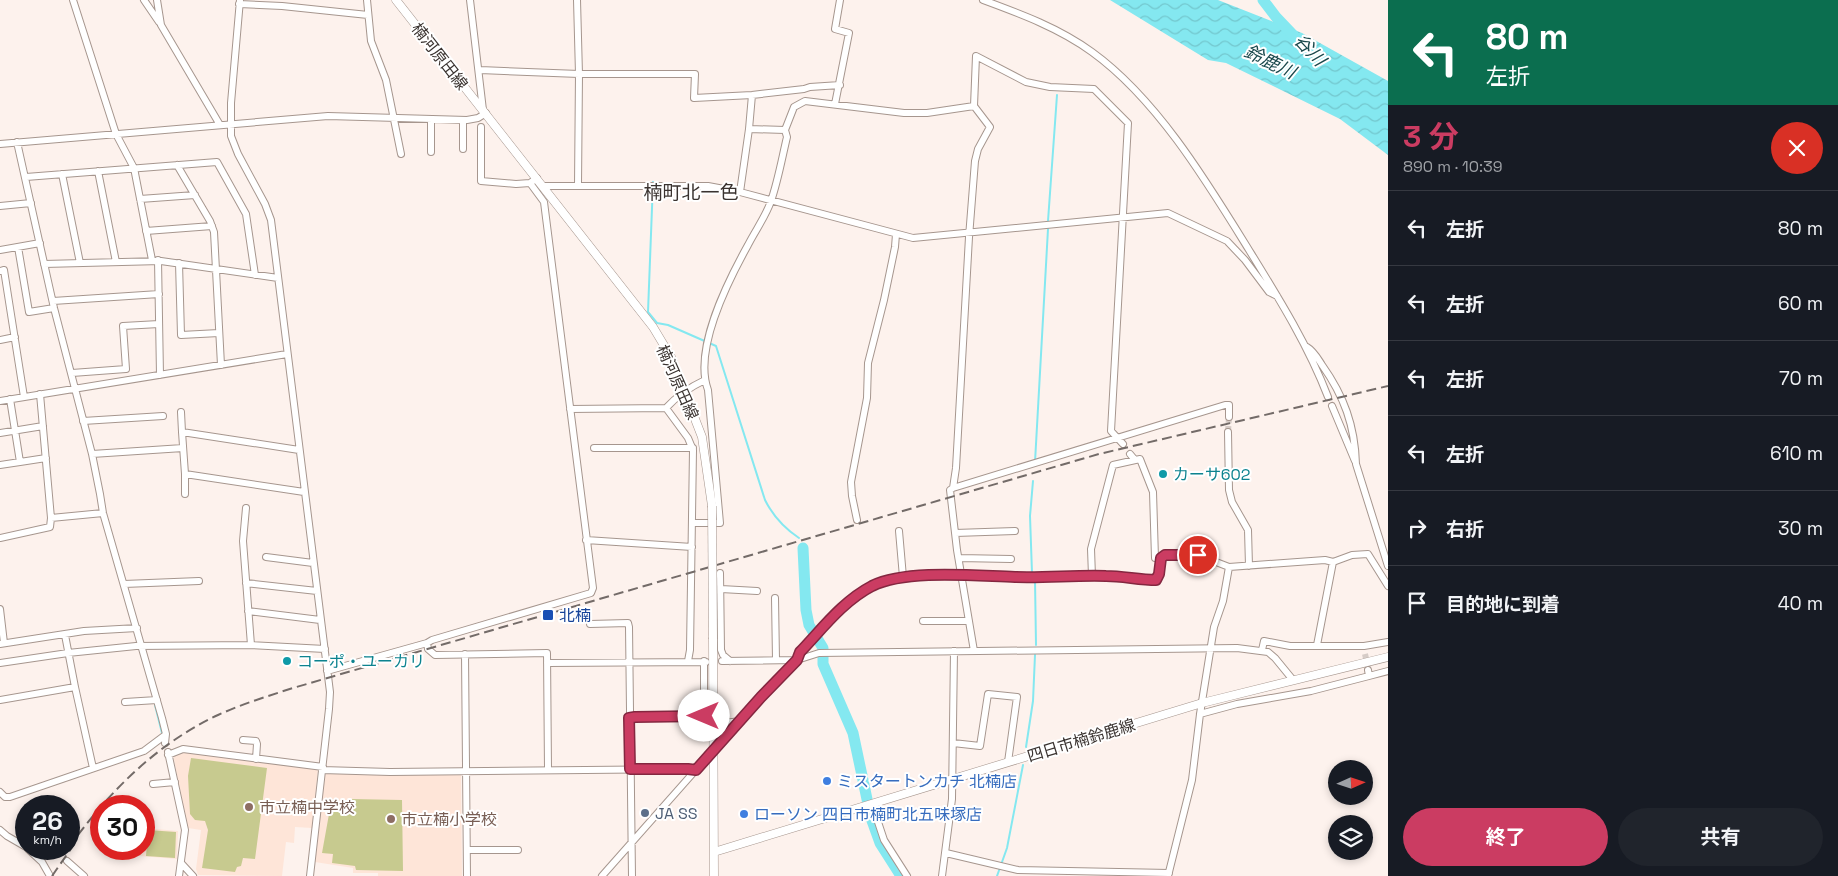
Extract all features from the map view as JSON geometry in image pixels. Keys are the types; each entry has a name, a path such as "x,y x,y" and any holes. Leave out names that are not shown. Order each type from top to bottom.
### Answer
{"main road":[{"name":"楠河原田線","path":"396,0 484,112 533,180 543,186 653,327 672,357 685,391 702,437 712,506 714,852"},
{"name":"四日市楠鈴鹿線","path":"714,852 1202,703 1388,657"},
{"path":"714,852 714,876"}],"street":[{"path":"72,0 116,134 134,168 146,230 155,260 159,294 160,375"},
{"path":"144,0 161,25 220,126"},
{"path":"157,0 161,25"},
{"path":"367,0 371,40 386,80 401,154"},
{"path":"0,144 328,116 463,120 478,118 484,112 470,0"},
{"path":"577,0 579,74 578,185"},
{"path":"835,104 849,33 836,29 840,0"},
{"path":"983,0 1045,24 1073,39 1103,60 1149,106 1202,178 1277,296 1304,345 1328,396"},
{"path":"310,876 330,702 328,671 316,592 300,450 269,214 238,154 231,136 231,103 239,2 368,15"},
{"path":"974,651 961,575 950,490 953,488 961,398 975,161 978,149 990,126 974,106 976,56 1026,82 1050,87 1094,89 1128,123 1112,431 1121,441"},
{"path":"480,70 579,74 696,74 694,98 752,95 840,85"},
{"path":"804,89 806,101"},
{"path":"740,192 752,95"},
{"path":"693,523 720,523 708,390 705,380 708,340 718,307 730,279 771,200 787,138 786,130 794,107 806,101 904,113 927,113 974,106"},
{"path":"431,152 432,119"},
{"path":"463,120 463,149"},
{"path":"328,671 427,644 432,640 491,621 591,593 593,588 544,202 533,180 516,184 481,182 481,127"},
{"path":"749,130 786,130"},
{"path":"0,792 5,797 10,797 144,751 164,740 166,734 102,513 92,454 44,264 17,142"},
{"path":"26,177 217,162 246,214 255,275"},
{"path":"177,165 214,232 221,365"},
{"path":"98,171 116,262"},
{"path":"62,174 80,263"},
{"path":"543,186 708,186 740,192 912,238 1168,212 1221,237 1239,252 1269,292 1277,296"},
{"path":"140,199 195,195"},
{"path":"0,206 31,203"},
{"path":"146,230 212,226"},
{"path":"858,520 852,496 851,482 867,398 868,363 893,261 896,234"},
{"path":"0,250 40,243"},
{"path":"18,247 29,312 54,304 159,294"},
{"path":"44,264 155,260 278,278"},
{"path":"179,263 181,335 219,333"},
{"path":"0,271 4,270 24,397"},
{"path":"72,373 126,369 123,326 159,324"},
{"path":"0,340 15,337"},
{"path":"1304,345 1311,349 1336,384 1348,412 1356,453 1356,464"},
{"path":"0,401 287,354"},
{"path":"570,409 666,408 693,385 705,380"},
{"path":"0,538 50,527 51,518 40,394"},
{"path":"10,399 20,462"},
{"path":"953,488 1121,441 1224,405 1229,405 1229,417"},
{"path":"1332,406 1356,464 1388,566"},
{"path":"666,408 685,433 693,448 693,523 690,650 688,662"},
{"path":"181,412 186,494"},
{"path":"83,421 163,416"},
{"path":"0,433 43,426"},
{"path":"182,432 300,450"},
{"path":"1228,432 1229,490 1232,502 1248,530 1249,566"},
{"path":"92,454 184,448"},
{"path":"594,448 693,448"},
{"path":"1130,454 1135,460"},
{"path":"0,466 46,458"},
{"path":"1092,576 1091,549 1113,465 1140,460 1153,492 1155,558 1161,558 1165,555 1198,555 1229,567 1325,560 1333,562 1352,554 1368,554 1388,586"},
{"path":"185,474 304,492"},
{"path":"246,508 243,541 251,645"},
{"path":"51,518 102,513"},
{"path":"899,531 903,577"},
{"path":"955,533 1015,531"},
{"path":"586,540 692,547"},
{"path":"266,557 313,563"},
{"path":"959,558 1011,559"},
{"path":"602,876 740,720 797,660 800,652 837,613 864,591 880,583 903,577 961,575 1034,577 1112,576 1156,580 1159,574 1161,558"},
{"path":"1317,645 1333,562"},
{"path":"946,853 1018,870 1169,874 1192,780 1214,626 1223,601 1229,567"},
{"path":"720,574 721,650 723,655 731,661"},
{"path":"124,584 199,581"},
{"path":"246,582 316,592"},
{"path":"720,589 757,591"},
{"path":"776,598 776,660"},
{"path":"0,609 2,644 84,632 134,628"},
{"path":"248,611 320,620"},
{"path":"923,621 969,621"},
{"path":"590,624 628,623 632,876"},
{"path":"65,635 93,768"},
{"path":"1262,650 1264,641 1290,646 1364,646 1388,642"},
{"path":"427,644 428,649 435,655 547,653 548,769"},
{"path":"0,663 68,653 139,646 251,645 325,649"},
{"path":"1364,646 1365,654"},
{"path":"722,661 797,660 819,653 1211,648 1262,650 1272,654 1293,680"},
{"path":"942,876 952,799 954,651"},
{"path":"465,654 467,876"},
{"path":"547,663 705,662 704,716 629,718"},
{"path":"1200,714 1237,704 1311,691 1369,673 1388,671"},
{"path":"0,700 75,687"},
{"path":"953,743 980,746 988,694 1016,698 1008,762"},
{"path":"125,702 157,700"},
{"path":"713,712 726,723 740,720"},
{"path":"243,740 256,741 256,759"},
{"path":"179,876 185,830 168,753 183,749 323,769 390,772 548,769 696,770"},
{"path":"153,784 175,782"},
{"path":"877,819 884,840 907,876"},
{"path":"0,830 15,841"},
{"path":"467,850 518,850"},
{"path":"40,860 50,876"},
{"path":"67,861 84,876"},
{"path":"182,863 193,876"}],"shaded area":[{"name":"市立楠中学校","path":"185,752 318,769 312,828 295,827 294,843 286,842 282,876 198,875 196,869 201,830 188,828 173,755"},
{"name":"市立楠小学校","path":"330,772 459,773 461,775 462,876 378,876 378,873 353,873 353,868 315,862 325,775"},
{"path":"155,829 178,831 177,859 155,857"}],"green space":[{"path":"191,758 267,768 255,859 243,858 241,866 237,867 235,872 202,868 208,830 205,821 195,820 190,814 188,776"},
{"path":"351,799 402,800 403,871 356,870 355,866 332,863 333,854 322,853 331,803 351,805"},
{"path":"155,830 176,832 175,858 155,857"}],"water":[{"name":"鈴鹿川","path":"1110,0 1218,0 1302,33 1388,81 1388,155 1340,119 1226,63 1208,60"}],"waterway":[{"name":"谷川","path":"1263,0 1296,38"},
{"path":"1048,221 1057,95"},
{"path":"653,182 648,312 657,323 668,325 716,346 765,500 779,521 799,538"},
{"path":"1035,462 1048,229"},
{"path":"1033,481 1030,516 1032,573 1035,580 1036,645"},
{"path":"803,548 806,610 809,625 823,648 823,664 853,733 871,818 880,843 901,876"},
{"path":"1026,747 1033,701 1035,655"},
{"path":"155,705 162,733"},
{"path":"997,876 1007,848 1023,765"}],"tunnel":[{"path":"1228,432 1229,417"},
{"path":"1365,654 1368,667"}],"railway":[{"path":"80,832 117,789 154,755 195,727 218,715 255,700 1099,454 1388,386"},
{"path":"52,876 63,860"}],"place":[{"name":"カーサ602","path":"1163,474"},
{"name":"北楠","path":"548,615"},
{"name":"コーポ・ユーカリ","path":"287,661"},
{"name":"ミスタートンカチ 北楠店","path":"827,781"},
{"name":"市立楠中学校","path":"249,807"},
{"name":"JA SS","path":"645,813"},
{"name":"ローソン 四日市楠町北五味塚店","path":"744,814"},
{"name":"市立楠小学校","path":"391,819"}],"district":[{"name":"楠町北一色","path":"691,192"}],"route":[{"path":"704,716 629,718 630,769 696,770 797,660 800,652 837,613 858,595 880,583 903,577 961,575 1013,577 1112,576 1156,580 1159,574 1161,558 1165,555 1198,555"}]}
